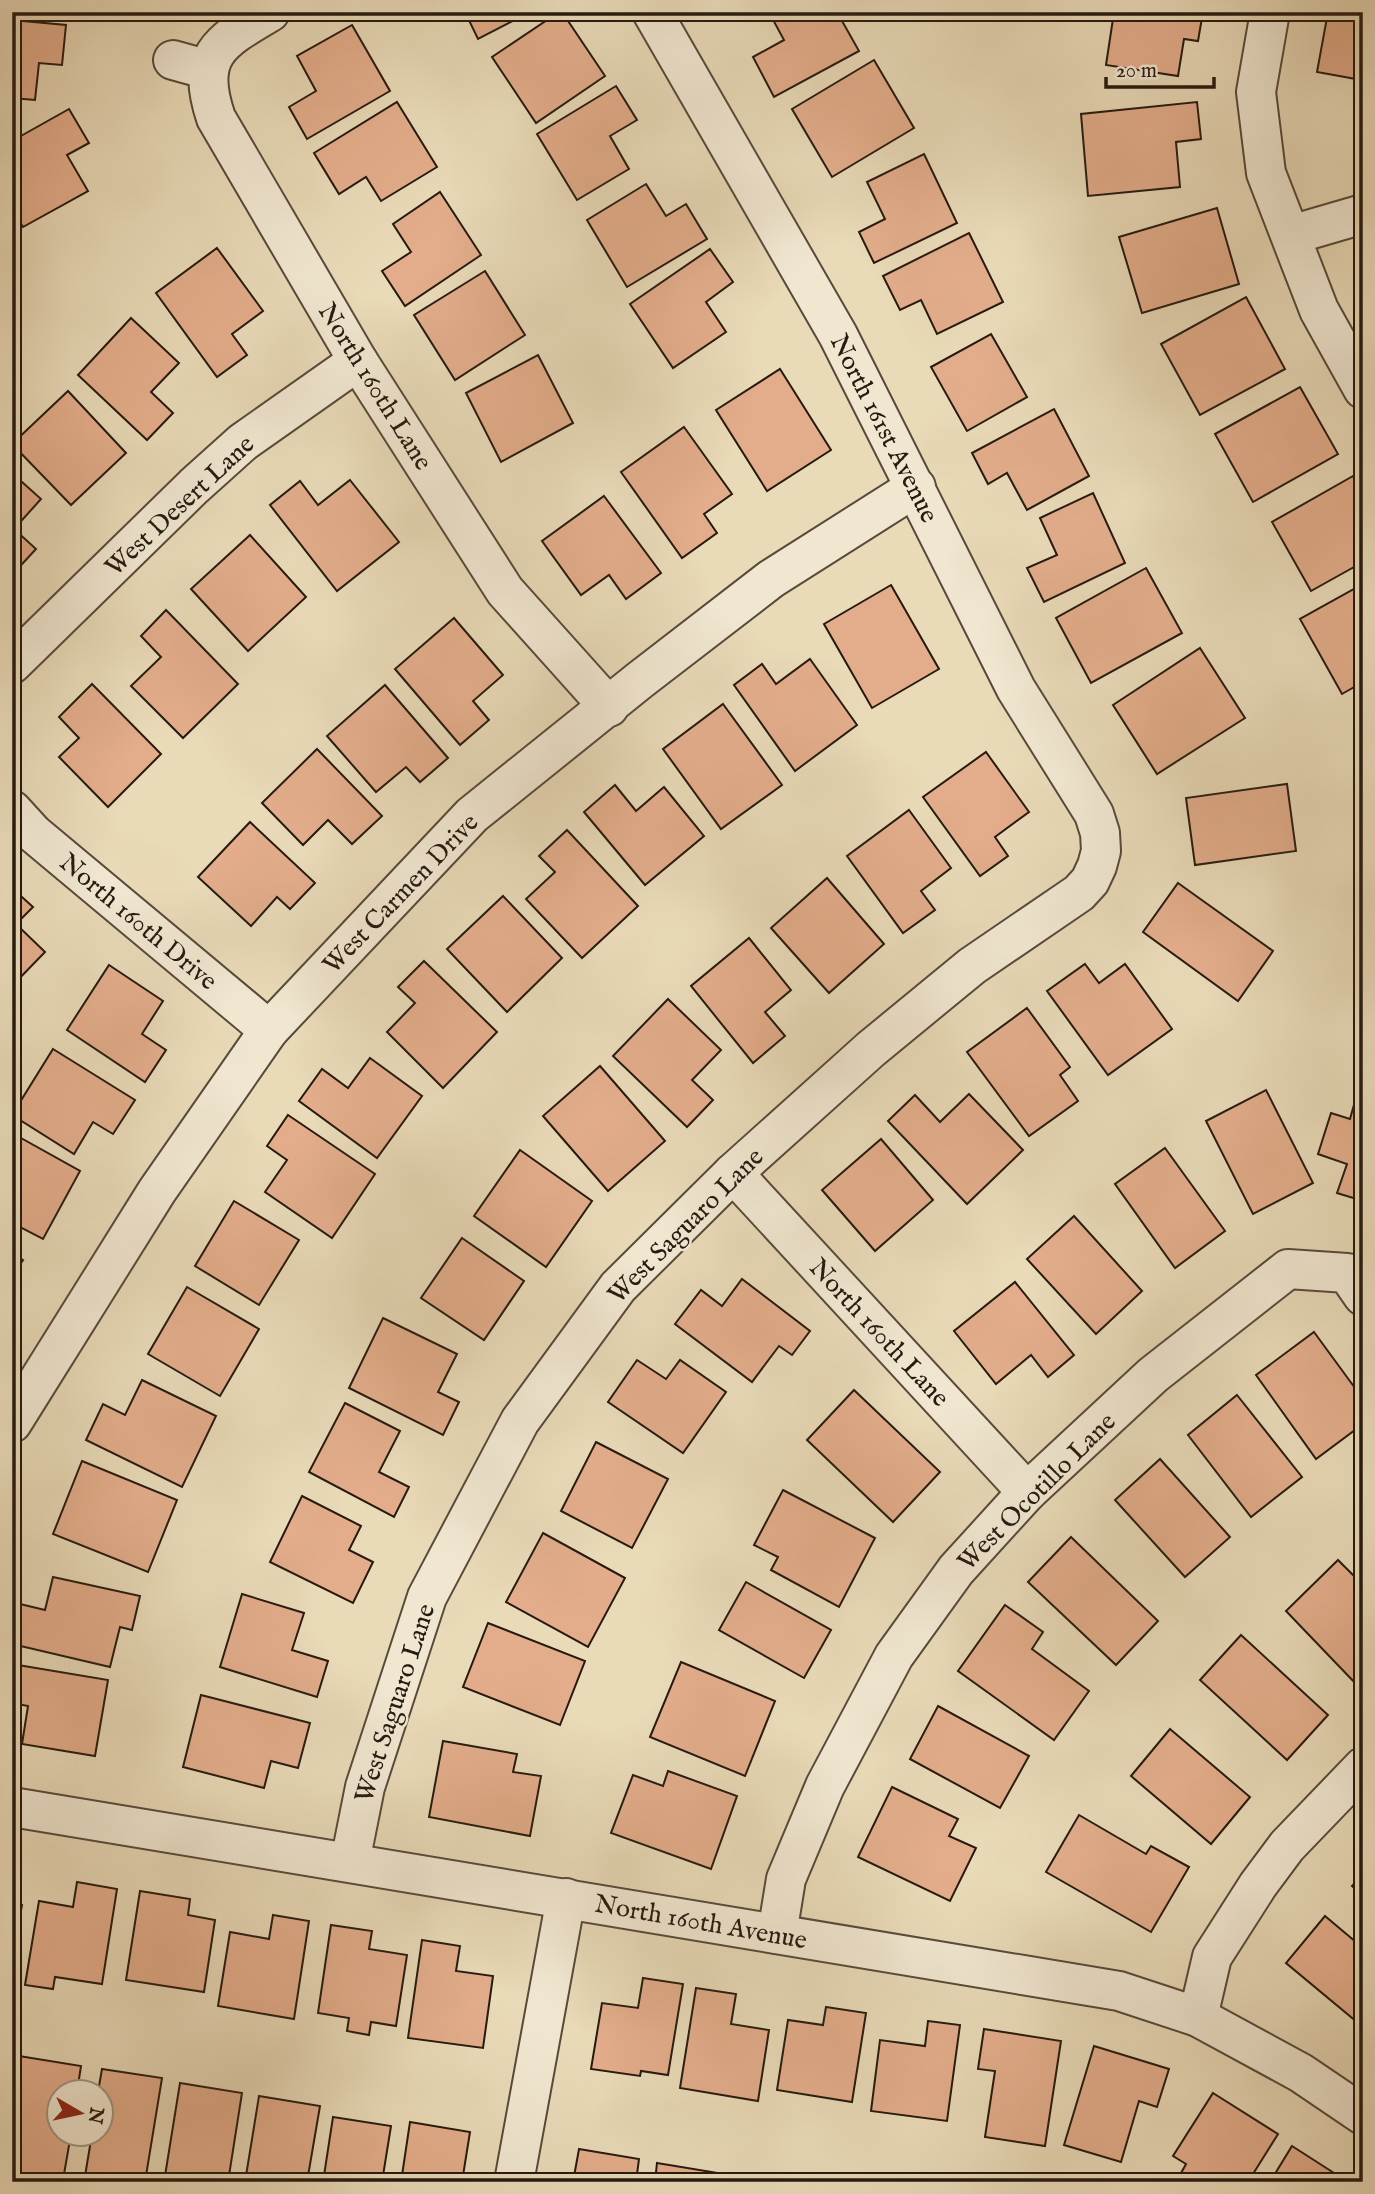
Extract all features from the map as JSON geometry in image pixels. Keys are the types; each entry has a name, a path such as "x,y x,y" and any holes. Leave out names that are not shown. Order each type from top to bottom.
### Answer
{"street":[{"name":"North 160th Lane","path":"270,12 224,42 215,54 191,65 208,87 216,118 358,361 505,591 609,707"},
{"name":"North 161st Avenue","path":"652,12 838,335 999,657 1037,724 1094,814 1100,833 1101,851"},
{"path":"1270,12 1256,92 1266,173 1319,310 1363,389"},
{"path":"1291,235 1363,214"},
{"name":"West Desert Lane","path":"12,664 194,486 243,442 358,361"},
{"name":"West Carmen Drive","path":"12,1423 156,1191 269,1030 472,816 640,680 771,579 916,487"},
{"name":"North 160th Drive","path":"12,810 33,832 269,1030"},
{"name":"West Saguaro Lane","path":"349,1862 365,1787 427,1597 520,1421 618,1287 733,1173 871,1049 938,992 1009,939 1079,893 1090,881 1101,851"},
{"name":"North 160th Lane","path":"733,1173 1027,1492"},
{"name":"West Ocotillo Lane","path":"777,1934 786,1879 825,1786 894,1656 956,1570 1027,1492 1153,1375 1288,1269 1355,1285"},
{"path":"1198,2017 1212,1957 1258,1885 1287,1846 1363,1767"},
{"name":"North 160th Avenue","path":"12,1807 1119,1992 1198,2017 1301,2073 1363,2115"},
{"path":"514,2182 566,1898"}],"building":[{"path":"465,12 530,12 478,39"},
{"path":"562,12 605,76 536,123 492,57"},
{"path":"778,12 837,12 859,51 774,97 753,57 784,40 771,16"},
{"path":"1114,12 1203,12 1198,41 1184,39 1178,76 1106,65"},
{"path":"1328,12 1363,12 1363,56 1356,79 1317,72"},
{"path":"12,20 66,25 62,65 39,63 35,100 12,98"},
{"path":"352,25 390,91 307,139 289,107 316,91 297,56"},
{"path":"874,60 914,128 832,177 792,109"},
{"path":"616,86 637,120 610,136 629,169 577,200 537,134"},
{"path":"397,102 437,167 381,201 366,177 339,194 314,153"},
{"path":"1197,102 1201,139 1176,142 1180,187 1088,196 1081,114"},
{"path":"69,109 89,143 67,155 88,191 23,227 12,208 12,141"},
{"path":"924,154 957,223 874,263 859,232 885,219 867,182"},
{"path":"646,184 666,216 686,204 707,239 627,287 587,220"},
{"path":"440,192 481,255 405,306 382,271 411,252 393,224"},
{"path":"1217,208 1239,284 1142,313 1119,237"},
{"path":"969,233 1003,302 937,334 921,300 900,310 883,276"},
{"path":"217,248 263,311 232,334 247,355 217,377 156,293"},
{"path":"710,249 733,282 706,302 726,332 673,368 630,304"},
{"path":"485,271 525,335 455,380 414,315"},
{"path":"1246,297 1285,369 1200,415 1161,344"},
{"path":"131,318 179,363 151,392 173,413 147,440 78,375"},
{"path":"991,334 1027,397 967,431 931,367"},
{"path":"538,355 573,423 501,462 466,393"},
{"path":"780,369 831,450 767,491 716,410"},
{"path":"1300,387 1338,454 1253,502 1215,434"},
{"path":"68,391 126,453 71,505 12,444"},
{"path":"1054,409 1089,476 1027,510 1007,473 988,484 972,453"},
{"path":"684,427 732,494 704,514 717,533 682,558 621,472"},
{"path":"12,473 41,499 14,529 36,549 12,575"},
{"path":"1353,476 1363,493 1363,562 1311,591 1272,522"},
{"path":"350,480 399,542 337,591 270,505 300,481 318,505"},
{"path":"1093,493 1125,563 1044,602 1027,568 1057,555 1040,518"},
{"path":"604,496 661,573 626,599 609,575 581,595 542,541"},
{"path":"250,535 306,597 248,651 191,589"},
{"path":"1146,568 1182,633 1091,683 1056,618"},
{"path":"1363,584 1363,682 1342,694 1300,619"},
{"path":"891,585 939,669 872,708 824,624"},
{"path":"166,610 238,684 183,738 131,686 161,657 141,636"},
{"path":"454,618 503,675 473,701 489,720 460,745 395,669"},
{"path":"1200,648 1245,718 1157,774 1113,705"},
{"path":"810,659 857,725 795,771 734,685 762,664 776,684"},
{"path":"92,684 161,754 108,807 59,757 79,738 59,717"},
{"path":"385,685 448,758 420,782 406,767 376,792 327,736"},
{"path":"723,704 782,785 721,829 663,749"},
{"path":"317,749 382,816 352,844 328,820 303,845 262,803"},
{"path":"986,752 1029,812 995,837 1008,856 980,876 923,797"},
{"path":"1287,784 1296,851 1195,865 1186,798"},
{"path":"615,785 636,811 664,787 704,836 645,885 584,812"},
{"path":"909,810 951,868 921,891 935,910 903,933 847,856"},
{"path":"250,822 315,883 290,909 277,897 251,926 198,877"},
{"path":"567,830 638,906 582,958 526,899 555,872 539,856"},
{"path":"827,878 884,944 829,993 771,928"},
{"path":"1178,883 1273,951 1238,1001 1143,932"},
{"path":"12,888 33,907 16,924 45,952 12,986"},
{"path":"503,896 562,958 507,1012 447,949"},
{"path":"749,938 791,990 765,1012 785,1036 753,1063 691,986"},
{"path":"424,961 497,1032 443,1088 387,1032 415,1003 398,987"},
{"path":"1085,964 1099,983 1125,964 1172,1029 1108,1075 1047,991"},
{"path":"109,965 163,1001 142,1034 166,1050 145,1082 67,1030"},
{"path":"668,999 721,1050 692,1080 713,1100 687,1127 613,1056"},
{"path":"1027,1008 1070,1067 1060,1075 1078,1101 1029,1136 967,1052"},
{"path":"53,1049 135,1100 113,1134 93,1122 74,1154 12,1115"},
{"path":"370,1058 422,1096 377,1158 299,1101 322,1069 348,1088"},
{"path":"600,1066 665,1141 608,1191 543,1116"},
{"path":"1266,1090 1313,1183 1253,1214 1206,1121"},
{"path":"969,1094 1023,1150 967,1204 888,1121 915,1095 940,1122"},
{"path":"1355,1101 1363,1104 1363,1201 1337,1193 1347,1164 1318,1154 1331,1113 1350,1119"},
{"path":"288,1115 375,1174 332,1238 265,1192 287,1160 267,1146"},
{"path":"12,1133 80,1171 43,1239 12,1223"},
{"path":"881,1139 933,1200 875,1251 822,1190"},
{"path":"1165,1148 1225,1231 1175,1268 1115,1184"},
{"path":"520,1150 592,1201 546,1267 474,1216"},
{"path":"234,1201 299,1240 259,1305 195,1266"},
{"path":"1074,1216 1142,1291 1096,1334 1027,1259"},
{"path":"462,1238 524,1281 484,1340 421,1298"},
{"path":"12,1253 23,1260 12,1277"},
{"path":"742,1279 810,1331 792,1355 779,1346 752,1382 675,1324 701,1290 722,1306"},
{"path":"1015,1282 1074,1355 1048,1377 1031,1355 996,1384 954,1331"},
{"path":"187,1287 259,1329 220,1396 148,1354"},
{"path":"383,1318 457,1354 438,1392 459,1402 443,1435 349,1388"},
{"path":"1314,1332 1363,1399 1363,1424 1316,1459 1256,1375"},
{"path":"637,1360 666,1379 680,1360 726,1392 683,1453 608,1402"},
{"path":"142,1380 216,1416 182,1487 86,1440 103,1404 125,1415"},
{"path":"854,1390 940,1472 893,1522 807,1440"},
{"path":"1237,1395 1302,1477 1251,1517 1188,1435"},
{"path":"345,1403 400,1431 379,1472 409,1487 394,1517 309,1472"},
{"path":"596,1442 668,1479 632,1548 561,1511"},
{"path":"1160,1459 1230,1537 1185,1577 1115,1500"},
{"path":"82,1461 177,1500 148,1572 53,1534"},
{"path":"783,1490 875,1538 839,1607 771,1570 778,1557 754,1545"},
{"path":"302,1496 361,1526 349,1550 373,1562 353,1603 270,1562"},
{"path":"1363,1518 1363,1533 1356,1523"},
{"path":"543,1533 625,1578 588,1647 506,1602"},
{"path":"1071,1537 1158,1621 1116,1665 1028,1582"},
{"path":"1338,1560 1363,1585 1363,1679 1357,1685 1286,1611"},
{"path":"53,1577 140,1596 132,1630 120,1627 110,1667 12,1644 20,1604 45,1610"},
{"path":"746,1582 831,1630 804,1678 719,1630"},
{"path":"242,1594 304,1613 292,1650 328,1661 317,1697 220,1667"},
{"path":"1005,1605 1043,1632 1032,1649 1089,1691 1054,1740 958,1671"},
{"path":"488,1623 585,1661 560,1725 463,1687"},
{"path":"1241,1635 1328,1715 1287,1760 1200,1680"},
{"path":"681,1662 775,1701 745,1776 650,1737"},
{"path":"12,1664 108,1680 95,1756 22,1744 28,1706 12,1703"},
{"path":"201,1695 310,1723 298,1768 271,1761 264,1788 183,1767"},
{"path":"938,1706 1029,1756 1000,1808 910,1759"},
{"path":"1170,1729 1250,1797 1211,1844 1131,1776"},
{"path":"443,1741 517,1754 513,1772 541,1776 530,1836 429,1817"},
{"path":"668,1771 737,1796 711,1869 611,1833 633,1775 663,1786"},
{"path":"892,1787 958,1819 949,1836 976,1848 950,1901 858,1857"},
{"path":"1079,1815 1146,1854 1151,1846 1189,1867 1151,1932 1046,1872"},
{"path":"1363,1875 1363,1896 1352,1886"},
{"path":"77,1882 117,1889 102,1984 55,1977 53,1989 25,1985 39,1901 73,1907"},
{"path":"140,1891 190,1899 188,1915 215,1920 204,1992 126,1980"},
{"path":"12,1903 22,1905 12,1958"},
{"path":"273,1915 309,1921 294,2019 218,2006 230,1932 269,1939"},
{"path":"1325,1916 1363,1948 1363,2027 1286,1963"},
{"path":"331,1925 372,1931 369,1949 407,1955 396,2026 371,2022 369,2035 347,2031 349,2018 318,2013"},
{"path":"422,1940 460,1946 456,1971 493,1976 483,2048 408,2038"},
{"path":"643,1978 683,1984 668,2075 641,2071 640,2076 591,2069 602,2003 638,2008"},
{"path":"696,1988 736,1994 731,2024 769,2030 758,2101 680,2088"},
{"path":"826,2007 866,2013 852,2102 777,2090 788,2020 823,2025"},
{"path":"928,2021 960,2025 947,2121 871,2111 880,2040 925,2046"},
{"path":"984,2029 1061,2041 1045,2146 985,2137 995,2071 978,2069"},
{"path":"1094,2046 1169,2069 1157,2107 1139,2101 1121,2162 1064,2145"},
{"path":"19,2056 81,2066 79,2078 46,2078 46,2148 69,2148 63,2180 12,2172 12,2102"},
{"path":"102,2069 162,2078 145,2182 84,2182 90,2148 116,2148 116,2078 100,2078"},
{"path":"180,2083 242,2093 228,2182 164,2182"},
{"path":"1213,2093 1278,2134 1248,2182 1176,2182 1186,2164 1173,2156"},
{"path":"259,2096 320,2106 307,2182 245,2182"},
{"path":"333,2117 391,2126 382,2182 323,2182"},
{"path":"410,2122 470,2132 462,2182 401,2182"},
{"path":"1292,2146 1348,2182 1270,2182"},
{"path":"579,2149 639,2159 636,2182 573,2182"},
{"path":"657,2163 718,2173 717,2182 655,2182"},
{"path":"739,2177 766,2182 738,2182"}]}
